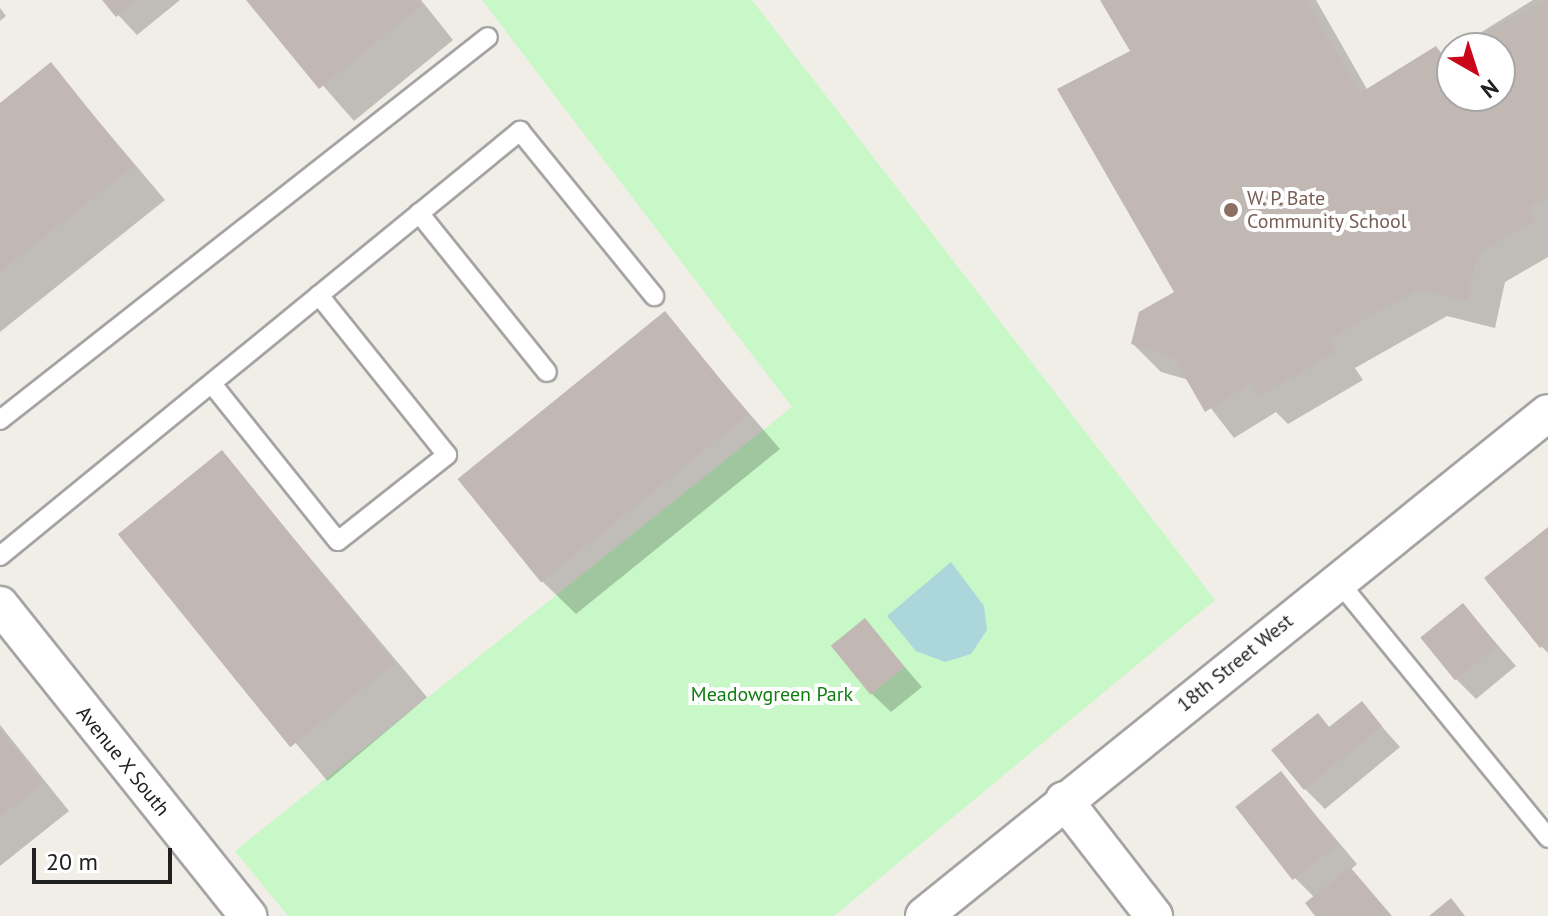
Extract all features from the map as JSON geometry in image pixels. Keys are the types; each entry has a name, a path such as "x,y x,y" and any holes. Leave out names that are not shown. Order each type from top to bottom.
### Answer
{"street":[{"name":"18th Street West","path":"924,916 1064,800 1548,413"},
{"name":"Avenue X South","path":"0,605 248,916"},
{"path":"1064,800 1154,916"}],"lane":[{"path":"0,420 488,37"},
{"path":"0,556 520,131 654,296"},
{"path":"419,213 547,372"},
{"path":"212,384 338,541 447,455 319,295"},
{"path":"1338,581 1548,838"}],"green space":[{"name":"Meadowgreen Park","path":"482,0 752,0 1215,600 834,916 288,916 235,851 792,407"}],"water":[{"path":"951,562 984,606 987,630 971,654 945,662 916,651 887,616"}],"building":[{"path":"102,0 136,0 116,17"},
{"path":"246,0 417,0 422,5 319,89"},
{"path":"1100,0 1306,0 1360,93 1436,46 1436,112 1516,112 1516,32 1485,32 1548,0 1548,197 1529,207 1536,220 1478,254 1467,301 1419,289 1329,339 1337,351 1259,397 1251,383 1205,412 1174,358 1131,344 1139,312 1174,292 1057,89 1130,51"},
{"path":"51,62 134,166 0,272 0,103"},
{"path":"665,311 749,414 541,582 458,479"},
{"path":"222,450 394,663 290,747 118,534"},
{"path":"1548,527 1548,641 1540,648 1484,578"},
{"path":"1463,603 1498,646 1455,680 1420,638"},
{"path":"865,618 905,667 870,695 831,646"},
{"path":"1362,701 1382,726 1304,790 1271,750 1318,713 1329,727"},
{"path":"0,729 43,783 0,817"},
{"path":"1281,771 1338,844 1293,880 1235,807"},
{"path":"1350,867 1392,916 1315,916 1305,903"},
{"path":"1451,898 1465,916 1429,916"}],"place":[{"name":"W. P. Bate Community School","path":"1231,210"}]}
